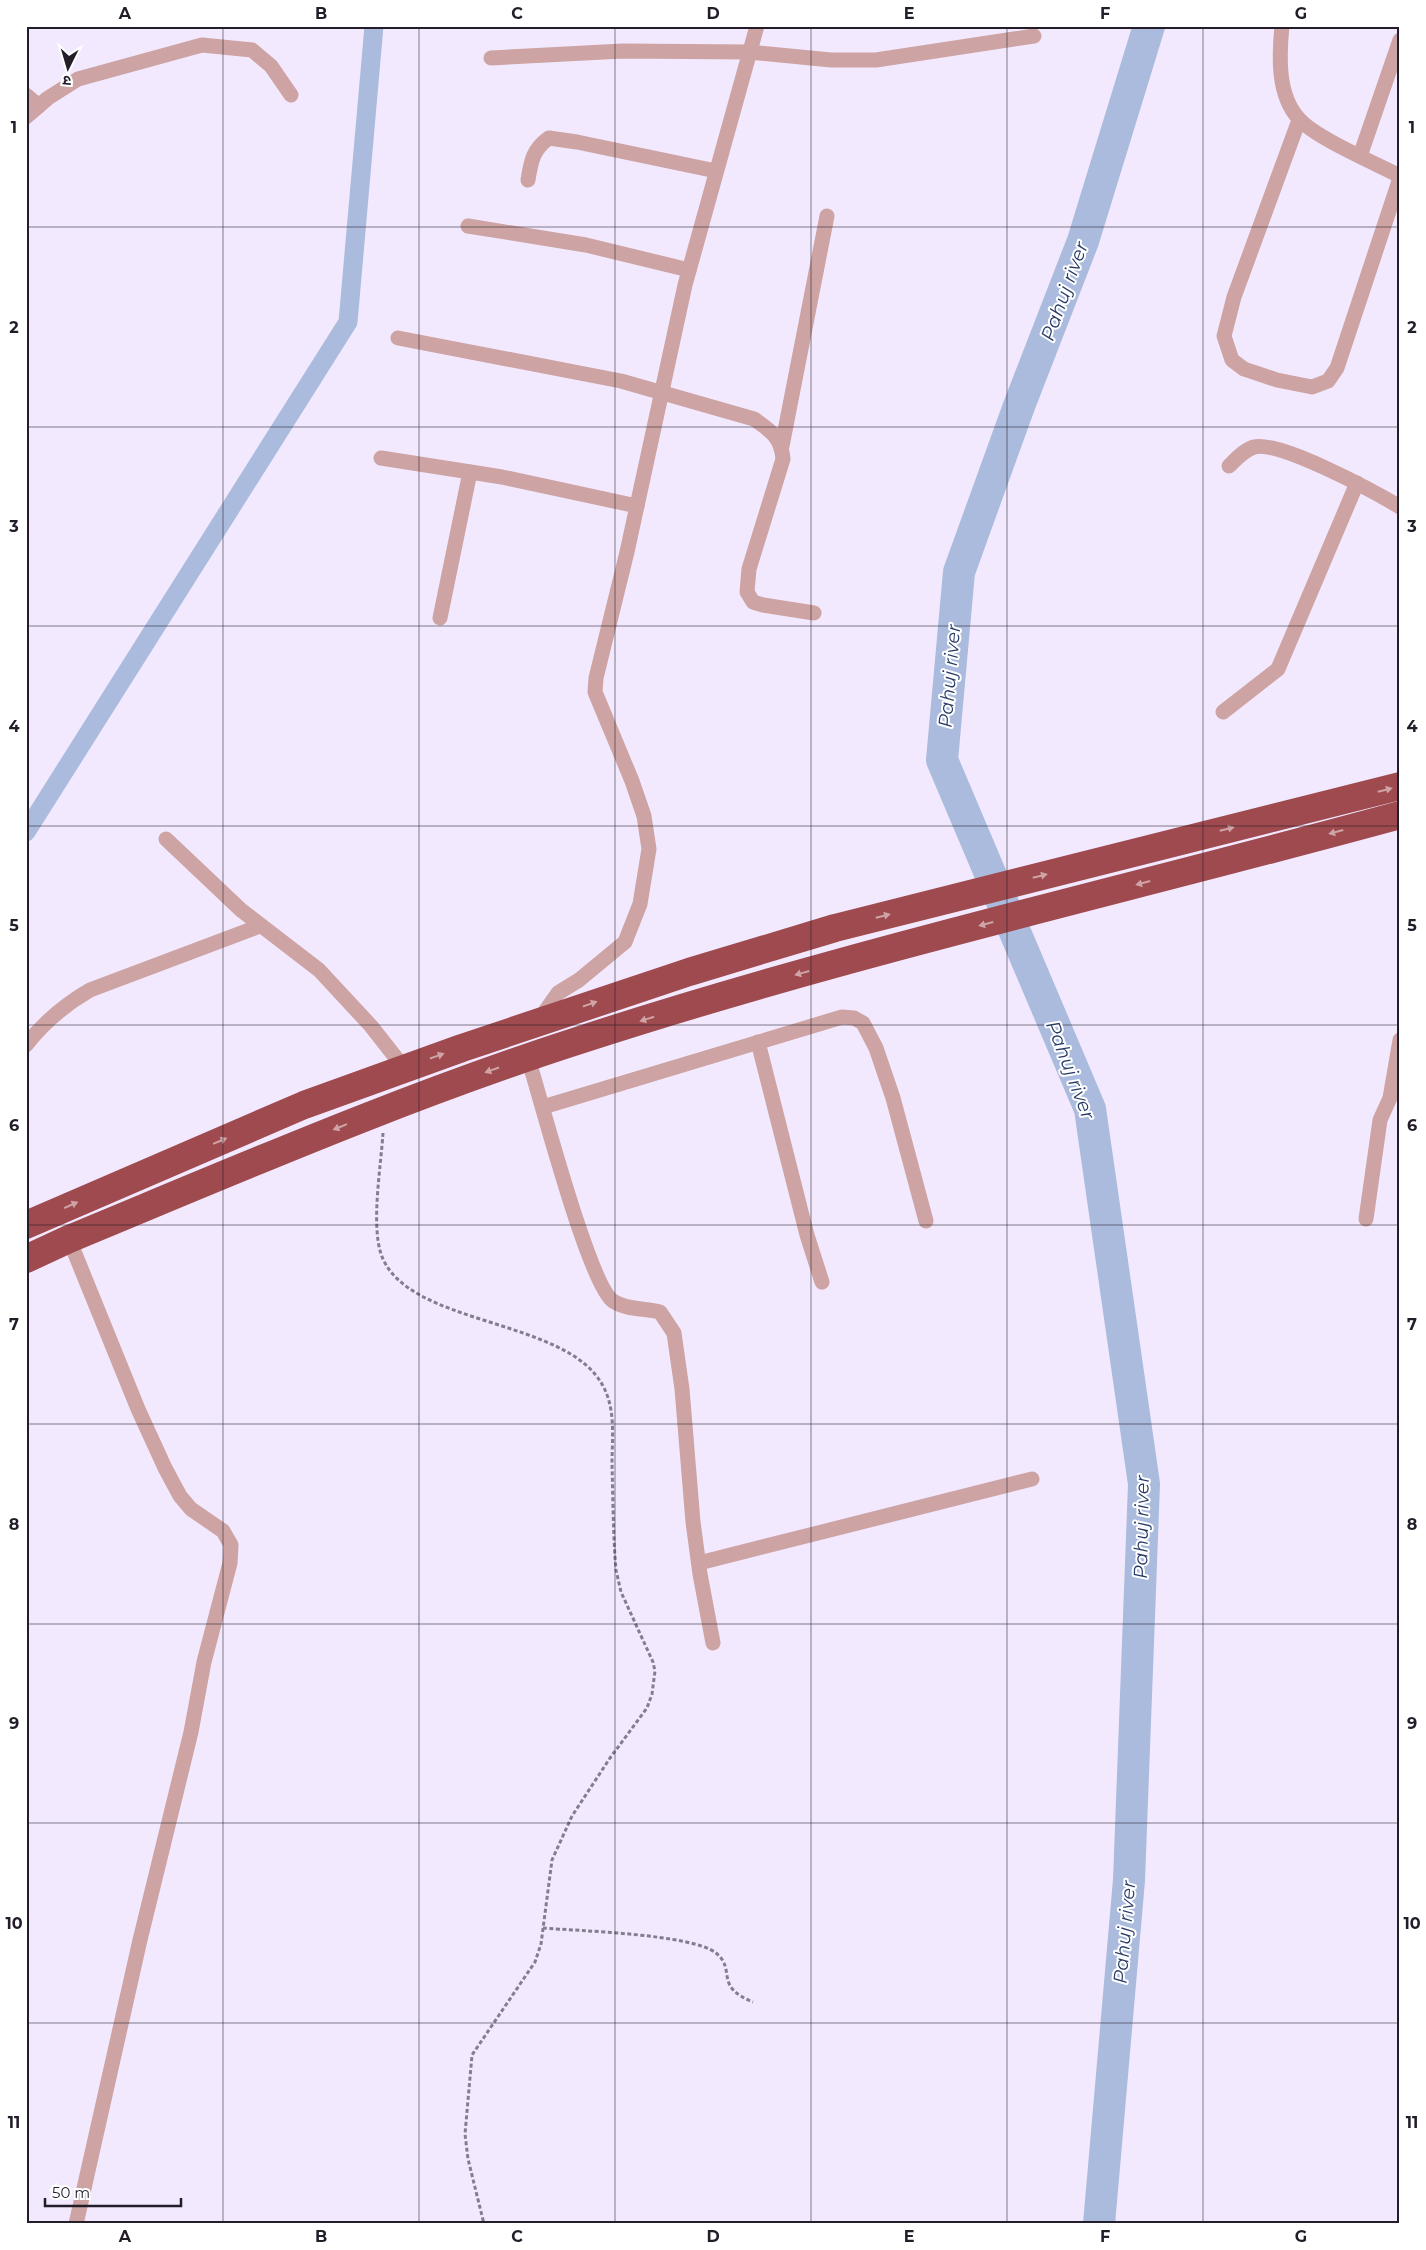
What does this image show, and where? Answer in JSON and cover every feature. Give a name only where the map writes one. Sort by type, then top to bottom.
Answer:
[{"type":"highway","points":[[26,1225],[295,1109],[404,1068],[538,1022],[835,928],[1400,786]]},
{"type":"highway","points":[[26,1259],[69,1239],[385,1109],[528,1058],[682,1008],[849,959],[1400,815]]},
{"type":"street","points":[[538,1022],[558,993],[625,942],[640,904],[649,849],[644,816],[596,692],[596,678],[637,506],[689,270],[757,26]]},
{"type":"street","points":[[1282,26],[1280,75],[1292,108],[1299,120],[1400,177],[1337,368],[1328,381],[1312,387],[1244,370],[1232,360],[1224,336],[1234,297],[1299,120]]},
{"type":"street","points":[[491,58],[623,51],[749,52],[831,60],[876,60],[1034,36]]},
{"type":"street","points":[[1360,156],[1400,40]]},
{"type":"street","points":[[26,118],[78,79],[202,45],[252,50],[271,66],[291,95]]},
{"type":"street","points":[[26,95],[40,106]]},
{"type":"street","points":[[528,180],[532,159],[538,146],[549,138],[577,142],[716,171]]},
{"type":"street","points":[[814,613],[763,606],[753,602],[747,592],[749,568],[783,459],[782,446],[827,216]]},
{"type":"street","points":[[468,226],[586,245],[689,270]]},
{"type":"street","points":[[398,338],[532,362],[621,381],[661,392],[754,419],[771,432],[782,446]]},
{"type":"street","points":[[1229,466],[1242,454],[1255,447],[1291,454],[1357,483],[1400,507]]},
{"type":"street","points":[[381,458],[470,472],[637,506]]},
{"type":"street","points":[[440,618],[470,472]]},
{"type":"street","points":[[1223,712],[1278,669],[1357,483]]},
{"type":"street","points":[[166,840],[260,926],[294,949],[343,993],[404,1068]]},
{"type":"street","points":[[26,1045],[41,1026],[64,1005],[90,990],[260,926]]},
{"type":"street","points":[[544,1107],[842,1017],[854,1018],[863,1023],[876,1048],[893,1098],[926,1221]]},
{"type":"street","points":[[1366,1219],[1380,1120],[1390,1098],[1400,1040]]},
{"type":"street","points":[[758,1042],[807,1235],[822,1282]]},
{"type":"street","points":[[528,1058],[544,1107],[572,1208],[599,1280],[611,1300],[625,1307],[660,1312],[674,1333],[682,1388],[699,1563],[713,1643]]},
{"type":"street","points":[[69,1239],[138,1409],[180,1496],[191,1509],[223,1531],[231,1545],[230,1563],[204,1662],[191,1732],[140,1940],[76,2224]]},
{"type":"street","points":[[699,1563],[1032,1479]]},
{"type":"path","points":[[385,1109],[378,1220],[381,1254],[393,1275],[400,1282],[442,1306],[558,1348],[589,1368],[603,1385],[609,1402],[613,1427],[616,1570],[621,1592],[652,1662],[654,1679],[647,1708],[610,1758],[572,1816],[552,1860],[541,1944],[530,1973],[472,2055],[465,2134],[468,2159],[484,2224]]},
{"type":"path","points":[[543,1928],[688,1942],[716,1954],[723,1961],[732,1990],[738,1996],[753,2002]]},
{"type":"waterway","points":[[26,832],[348,322],[374,26]]},
{"type":"waterway","name":"Pahuj river","points":[[1099,2224],[1129,1880],[1144,1484],[1090,1109],[942,760],[959,572],[1019,406],[1083,241],[1149,26]]}]
